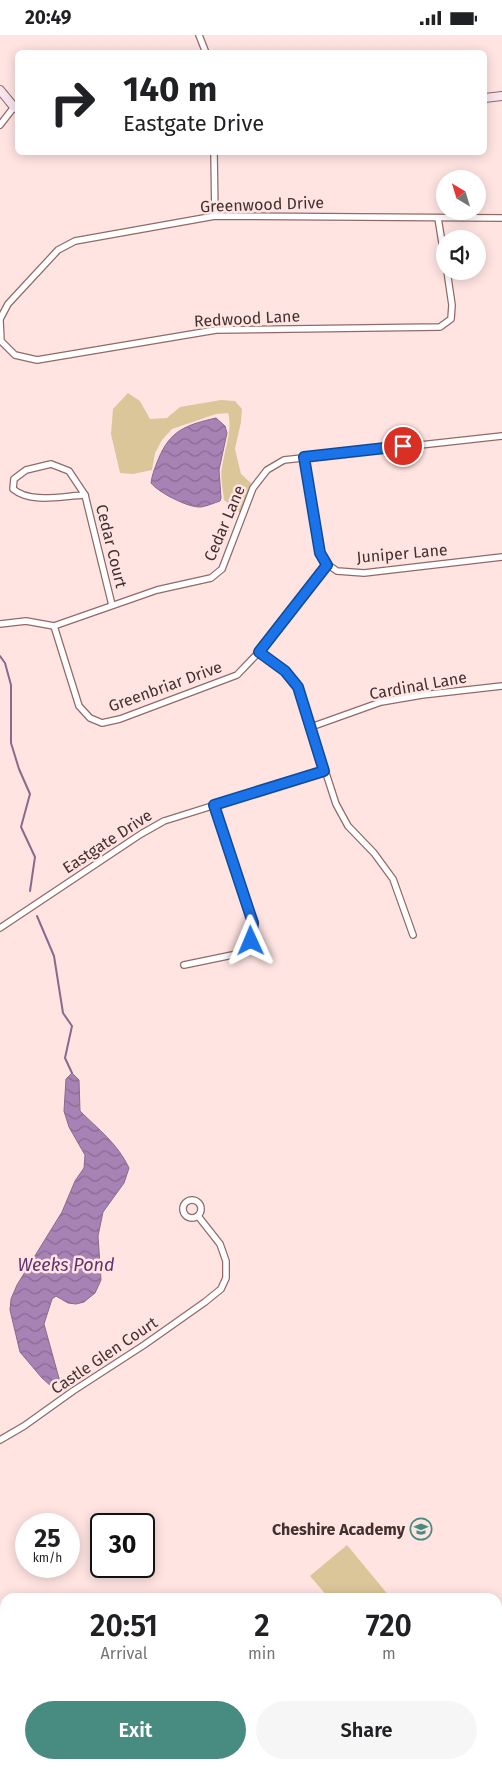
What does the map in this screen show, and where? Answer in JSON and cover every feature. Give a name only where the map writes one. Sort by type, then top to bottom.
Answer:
[{"type":"street","points":[[199,35],[205,50]]},
{"type":"street","points":[[0,90],[15,107]]},
{"type":"street","points":[[487,98],[502,96]]},
{"type":"street","points":[[0,125],[15,109]]},
{"type":"street","points":[[214,155],[215,216]]},
{"type":"street","name":"Greenwood Drive","points":[[1,341],[0,320],[8,304],[58,250],[75,241],[215,216],[436,218]]},
{"type":"street","name":"Greenwood Drive","points":[[486,218],[502,218]]},
{"type":"street","name":"Redwood Lane","points":[[1,341],[15,355],[37,360],[216,330],[440,327],[451,319],[452,305],[448,280]]},
{"type":"street","name":"Cedar Lane","points":[[54,626],[157,590],[211,578],[222,569],[253,488],[267,470],[284,460],[502,436]]},
{"type":"street","points":[[304,457],[320,553],[327,565]]},
{"type":"street","name":"Cedar Court","points":[[85,495],[36,498],[20,495],[13,489],[14,479],[26,470],[51,463],[69,471],[85,495],[112,605]]},
{"type":"street","name":"Juniper Lane","points":[[327,565],[337,571],[364,573],[502,557]]},
{"type":"street","name":"Greenbriar Drive","points":[[54,626],[79,706],[90,718],[102,723],[120,719],[237,675],[259,652],[327,565]]},
{"type":"street","points":[[0,624],[26,621],[54,626]]},
{"type":"street","points":[[259,652],[285,671],[298,687],[336,804],[348,826],[374,853],[393,879],[413,935]]},
{"type":"street","name":"Cardinal Lane","points":[[311,727],[381,702],[422,695],[502,686]]},
{"type":"street","name":"Eastgate Drive","points":[[0,928],[141,834],[164,821],[324,771]]},
{"type":"street","points":[[184,965],[242,953],[251,941],[253,923],[214,805]]},
{"type":"street","name":"Castle Glen Court","points":[[0,1441],[144,1345],[221,1289],[226,1278],[226,1261],[220,1244],[198,1216]]},
{"type":"shaded area","points":[[128,393],[140,401],[150,419],[167,418],[180,407],[221,400],[235,401],[242,409],[235,449],[241,474],[251,483],[240,513],[224,500],[222,488],[221,471],[228,440],[228,413],[216,414],[172,429],[162,440],[155,453],[152,470],[133,474],[120,473],[111,434],[113,409]]},
{"type":"shaded area","points":[[347,1545],[387,1593],[325,1593],[310,1576]]},
{"type":"water","points":[[216,418],[225,426],[227,433],[219,470],[220,501],[203,507],[195,507],[174,499],[155,487],[151,483],[157,463],[163,450],[174,435],[188,426]]},
{"type":"water","name":"Weeks Pond","points":[[72,1073],[79,1080],[80,1111],[113,1144],[129,1168],[124,1183],[103,1212],[98,1236],[101,1280],[95,1293],[84,1302],[76,1304],[68,1303],[56,1296],[52,1299],[44,1324],[60,1382],[52,1387],[20,1352],[10,1310],[11,1299],[17,1285],[62,1212],[75,1181],[84,1168],[85,1155],[69,1127],[64,1111],[66,1079]]},
{"type":"waterway","points":[[0,656],[5,663],[11,685],[11,743],[19,769],[30,794],[21,827],[35,857],[30,891]]},
{"type":"waterway","points":[[37,916],[54,956],[63,1013],[72,1026],[65,1058],[72,1073]]},
{"type":"place","name":"Cheshire Academy","points":[[421,1529]]},
{"type":"route","points":[[251,941],[253,923],[214,805],[324,771],[298,687],[285,671],[259,652],[327,565],[320,553],[304,457],[403,446]]}]
